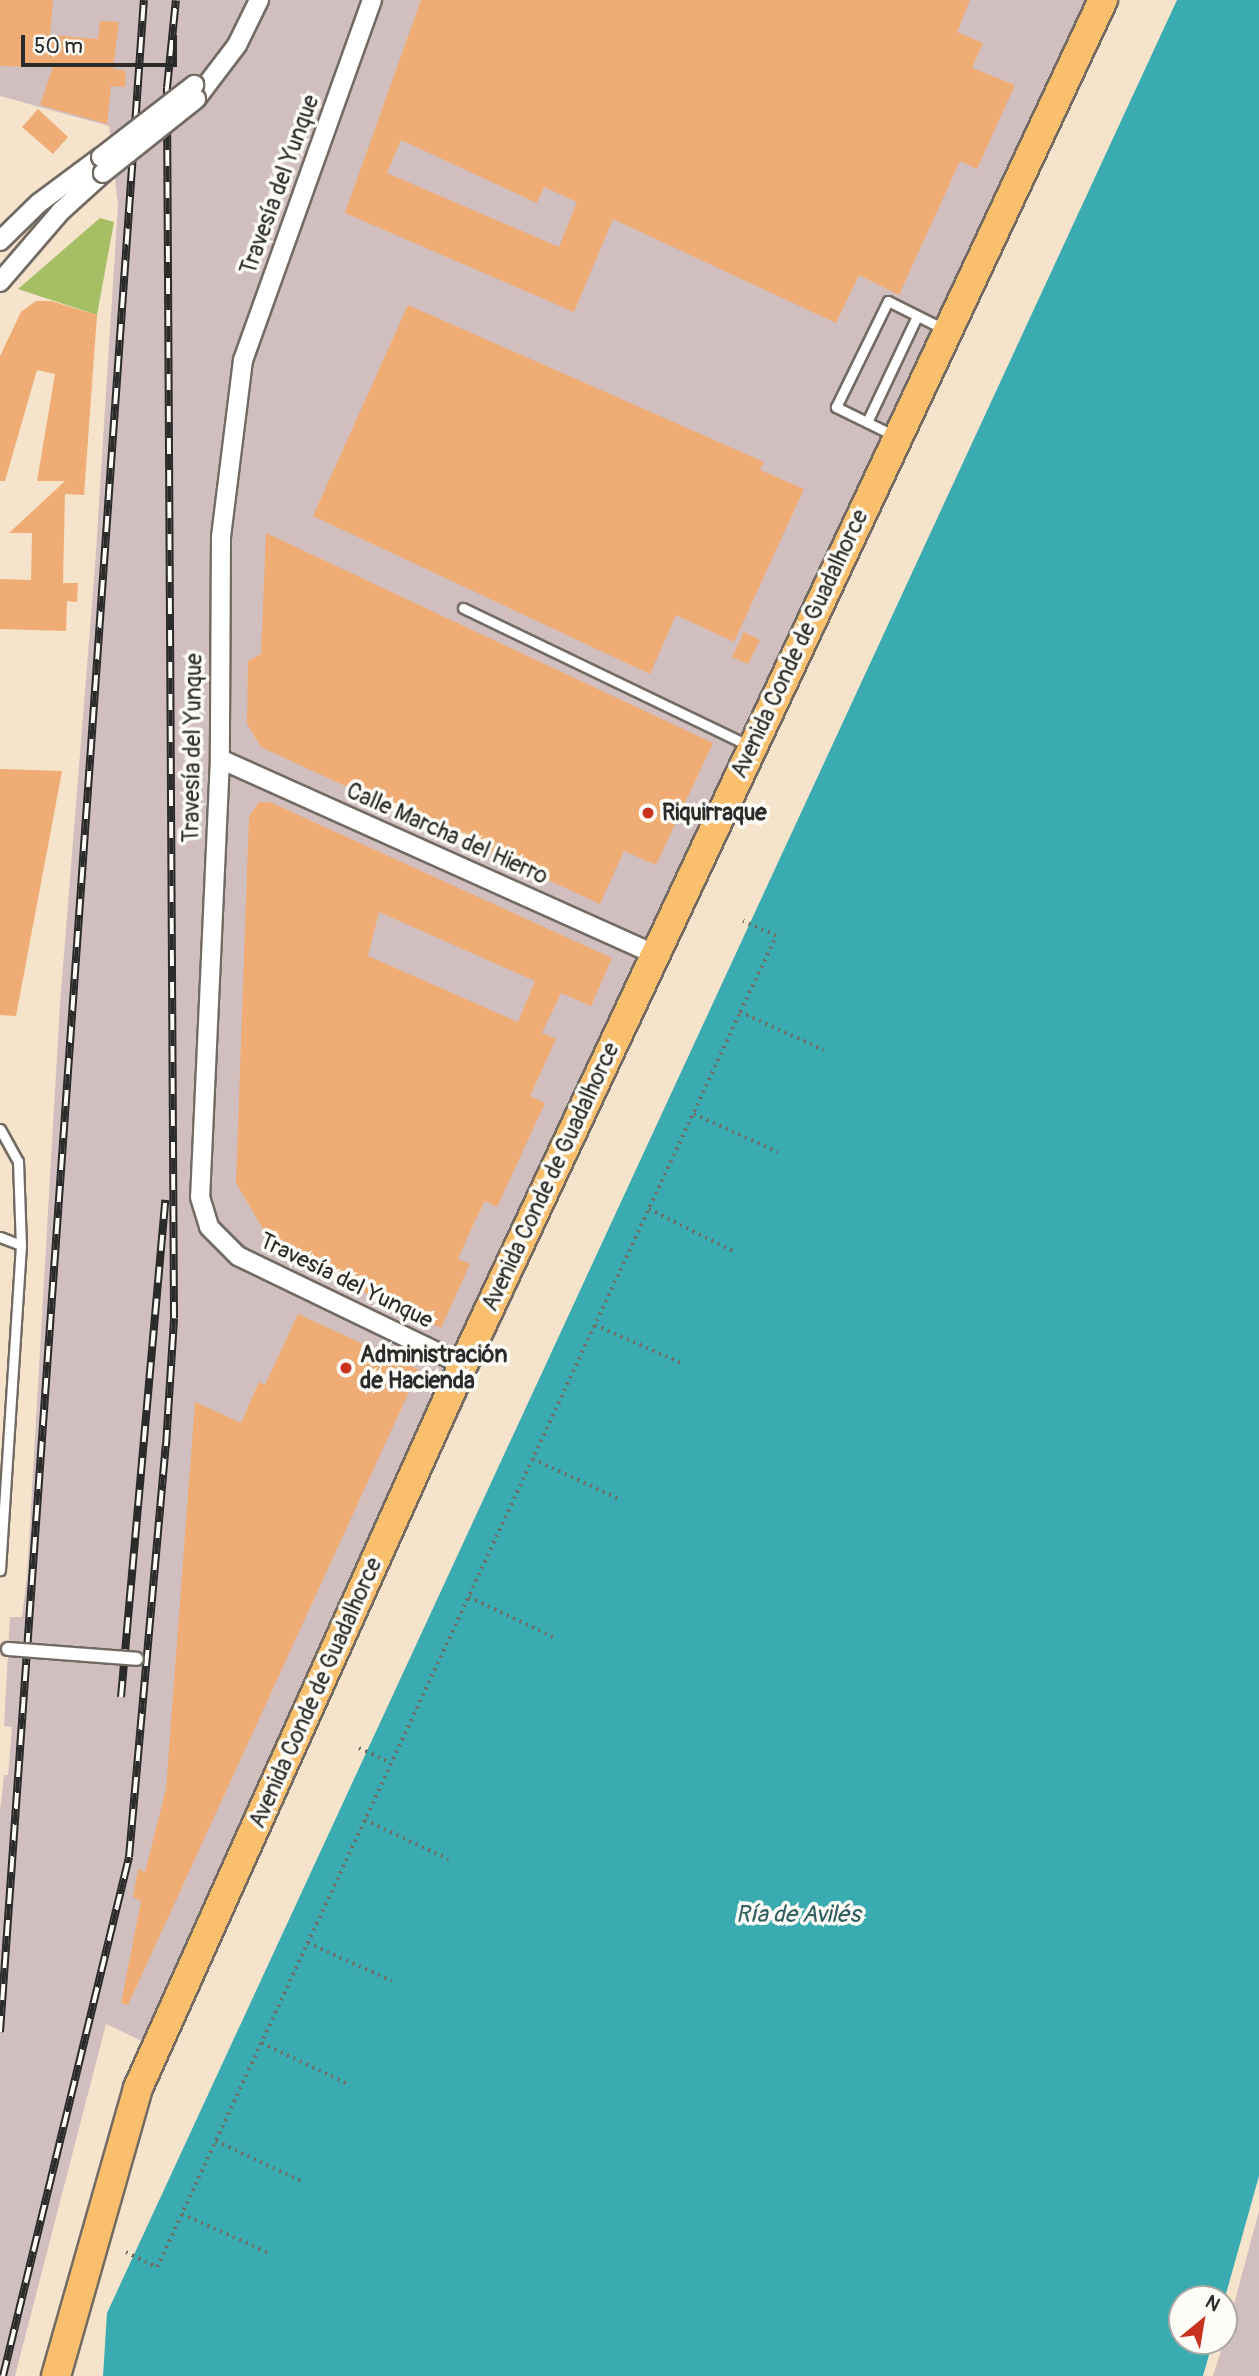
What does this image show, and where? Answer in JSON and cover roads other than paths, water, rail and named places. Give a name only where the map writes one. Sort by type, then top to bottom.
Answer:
[{"type":"highway","name":"Avenida Conde de Guadalhorce","points":[[56,2376],[138,2088],[463,1365],[1103,0]]},
{"type":"street","points":[[0,241],[39,203],[102,165],[195,92],[237,45],[259,0]]},
{"type":"street","name":"Travesía del Yunque","points":[[372,0],[243,360],[221,537],[219,759],[200,1197],[209,1227],[238,1256],[463,1365]]},
{"type":"street","points":[[0,282],[102,165]]},
{"type":"street","name":"Calle Marcha del Hierro","points":[[219,759],[654,954]]},
{"type":"street","points":[[8,1649],[137,1659]]},
{"type":"lane","points":[[897,437],[836,407],[888,301],[947,331]]},
{"type":"lane","points":[[867,422],[917,316]]},
{"type":"lane","points":[[463,608],[751,747]]},
{"type":"lane","points":[[0,1129],[18,1161],[21,1245],[0,1570]]},
{"type":"lane","points":[[0,1237],[21,1245]]},
{"type":"water","name":"Ría de Avilés","points":[[1177,0],[1259,0],[1259,2176],[1228,2285],[1168,2285],[1168,2355],[1209,2355],[1203,2376],[103,2376],[107,2313]]},
{"type":"railway","points":[[0,2032],[144,0]]},
{"type":"railway","points":[[3,2376],[129,1857],[166,1446],[174,1318],[167,88],[176,0]]},
{"type":"railway","points":[[121,1697],[165,1200]]},
{"type":"place","name":"Riquirraque","points":[[648,813]]},
{"type":"place","name":"Administración de Hacienda","points":[[346,1368]]}]
